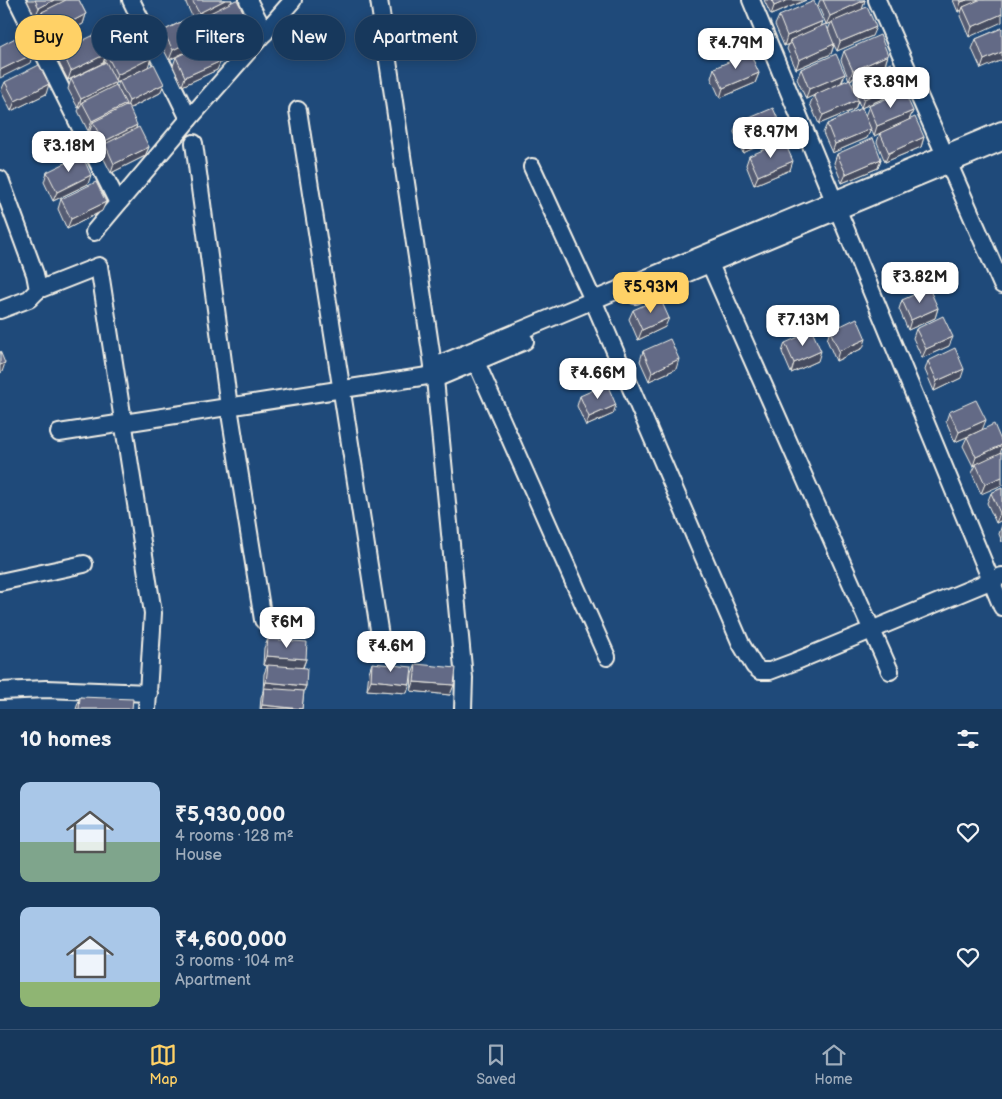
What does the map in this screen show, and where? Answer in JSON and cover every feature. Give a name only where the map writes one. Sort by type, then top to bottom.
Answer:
[{"type":"street","points":[[17,0],[118,203]]},
{"type":"street","points":[[131,0],[189,119]]},
{"type":"street","points":[[248,0],[264,33]]},
{"type":"street","points":[[94,232],[293,0]]},
{"type":"street","points":[[378,0],[434,374],[464,678],[463,709]]},
{"type":"street","points":[[751,0],[836,205],[996,578],[1002,607]]},
{"type":"street","points":[[877,0],[1002,285]]},
{"type":"street","points":[[298,110],[380,636]]},
{"type":"street","points":[[948,160],[1002,130]]},
{"type":"street","points":[[59,433],[434,374],[836,205],[948,160],[1002,142]]},
{"type":"street","points":[[194,143],[229,407],[263,620]]},
{"type":"street","points":[[532,167],[595,305],[741,644],[754,666],[760,671],[770,671],[996,578]]},
{"type":"street","points":[[0,179],[35,274],[38,290]]},
{"type":"street","points":[[708,260],[890,672]]},
{"type":"street","points":[[0,310],[28,299],[38,290],[99,266],[153,613],[147,709]]},
{"type":"street","points":[[473,357],[607,658]]},
{"type":"street","points":[[0,582],[84,564]]},
{"type":"street","points":[[0,691],[46,689],[149,692]]},
{"type":"building","points":[[35,0],[54,0],[39,8]]},
{"type":"building","points":[[66,0],[79,0],[86,14],[82,16],[44,15],[42,12]]},
{"type":"building","points":[[192,0],[225,0],[199,13]]},
{"type":"building","points":[[237,0],[245,15],[206,15]]},
{"type":"building","points":[[772,0],[788,0],[774,6]]},
{"type":"building","points":[[823,0],[865,0],[830,16]]},
{"type":"building","points":[[979,0],[1002,0],[1002,14],[972,27],[963,7]]},
{"type":"building","points":[[814,1],[823,21],[787,36],[779,16]]},
{"type":"building","points":[[867,7],[876,27],[840,42],[832,22]]},
{"type":"building","points":[[177,24],[177,48],[173,50],[167,39],[167,29]]},
{"type":"building","points":[[826,24],[834,44],[799,60],[790,40]]},
{"type":"building","points":[[1002,28],[1002,52],[984,60],[976,39]]},
{"type":"building","points":[[880,35],[888,55],[853,71],[844,51]]},
{"type":"building","points":[[92,36],[92,60],[94,60],[71,71],[66,60],[82,60],[82,41]]},
{"type":"building","points":[[15,38],[15,60],[21,60],[0,70],[0,46]]},
{"type":"building","points":[[750,53],[759,73],[723,88],[714,68]]},
{"type":"building","points":[[836,54],[845,74],[809,89],[801,69]]},
{"type":"building","points":[[110,60],[147,60],[117,75]]},
{"type":"building","points":[[177,60],[221,61],[185,77]]},
{"type":"building","points":[[106,62],[116,82],[81,99],[71,79]]},
{"type":"building","points":[[891,63],[900,83],[864,99],[855,78]]},
{"type":"building","points":[[154,64],[164,84],[129,101],[119,81]]},
{"type":"building","points":[[39,65],[49,84],[15,101],[5,82]]},
{"type":"building","points":[[850,79],[858,100],[823,115],[814,95]]},
{"type":"building","points":[[116,85],[126,104],[92,121],[82,102]]},
{"type":"building","points":[[904,91],[913,111],[877,126],[869,106]]},
{"type":"building","points":[[128,105],[137,125],[103,142],[93,122]]},
{"type":"building","points":[[773,108],[782,128],[746,143],[738,123]]},
{"type":"building","points":[[862,108],[871,129],[835,144],[827,124]]},
{"type":"building","points":[[915,117],[924,137],[889,153],[880,133]]},
{"type":"building","points":[[139,127],[149,147],[114,164],[105,144]]},
{"type":"building","points":[[873,138],[881,159],[846,174],[837,154]]},
{"type":"building","points":[[784,141],[793,161],[758,176],[749,156]]},
{"type":"building","points":[[82,155],[91,175],[57,192],[47,172]]},
{"type":"building","points":[[96,182],[106,202],[71,219],[61,199]]},
{"type":"building","points":[[929,288],[938,308],[911,320],[902,300]]},
{"type":"building","points":[[660,298],[669,318],[642,330],[633,310]]},
{"type":"building","points":[[943,316],[953,337],[926,349],[916,329]]},
{"type":"building","points":[[857,318],[866,339],[839,351],[830,331]]},
{"type":"building","points":[[812,331],[821,351],[794,363],[785,343]]},
{"type":"building","points":[[670,339],[679,359],[652,372],[643,351]]},
{"type":"building","points":[[955,348],[964,369],[937,381],[928,361]]},
{"type":"building","points":[[0,351],[5,363],[0,365]]},
{"type":"building","points":[[607,384],[616,405],[589,417],[580,396]]},
{"type":"building","points":[[976,400],[986,420],[959,432],[949,412]]},
{"type":"building","points":[[994,424],[1002,445],[976,457],[967,437]]},
{"type":"building","points":[[1002,452],[1002,477],[985,484],[976,464]]},
{"type":"building","points":[[1002,488],[1002,512],[1000,513],[991,493]]},
{"type":"building","points":[[268,639],[307,642],[306,659],[266,656]]},
{"type":"building","points":[[372,663],[412,667],[410,684],[371,680]]},
{"type":"building","points":[[416,664],[456,668],[454,685],[414,682]]},
{"type":"building","points":[[268,665],[307,668],[306,686],[266,682]]},
{"type":"building","points":[[264,688],[304,691],[302,709],[262,705]]},
{"type":"building","points":[[80,697],[133,699],[132,709],[79,709]]}]
